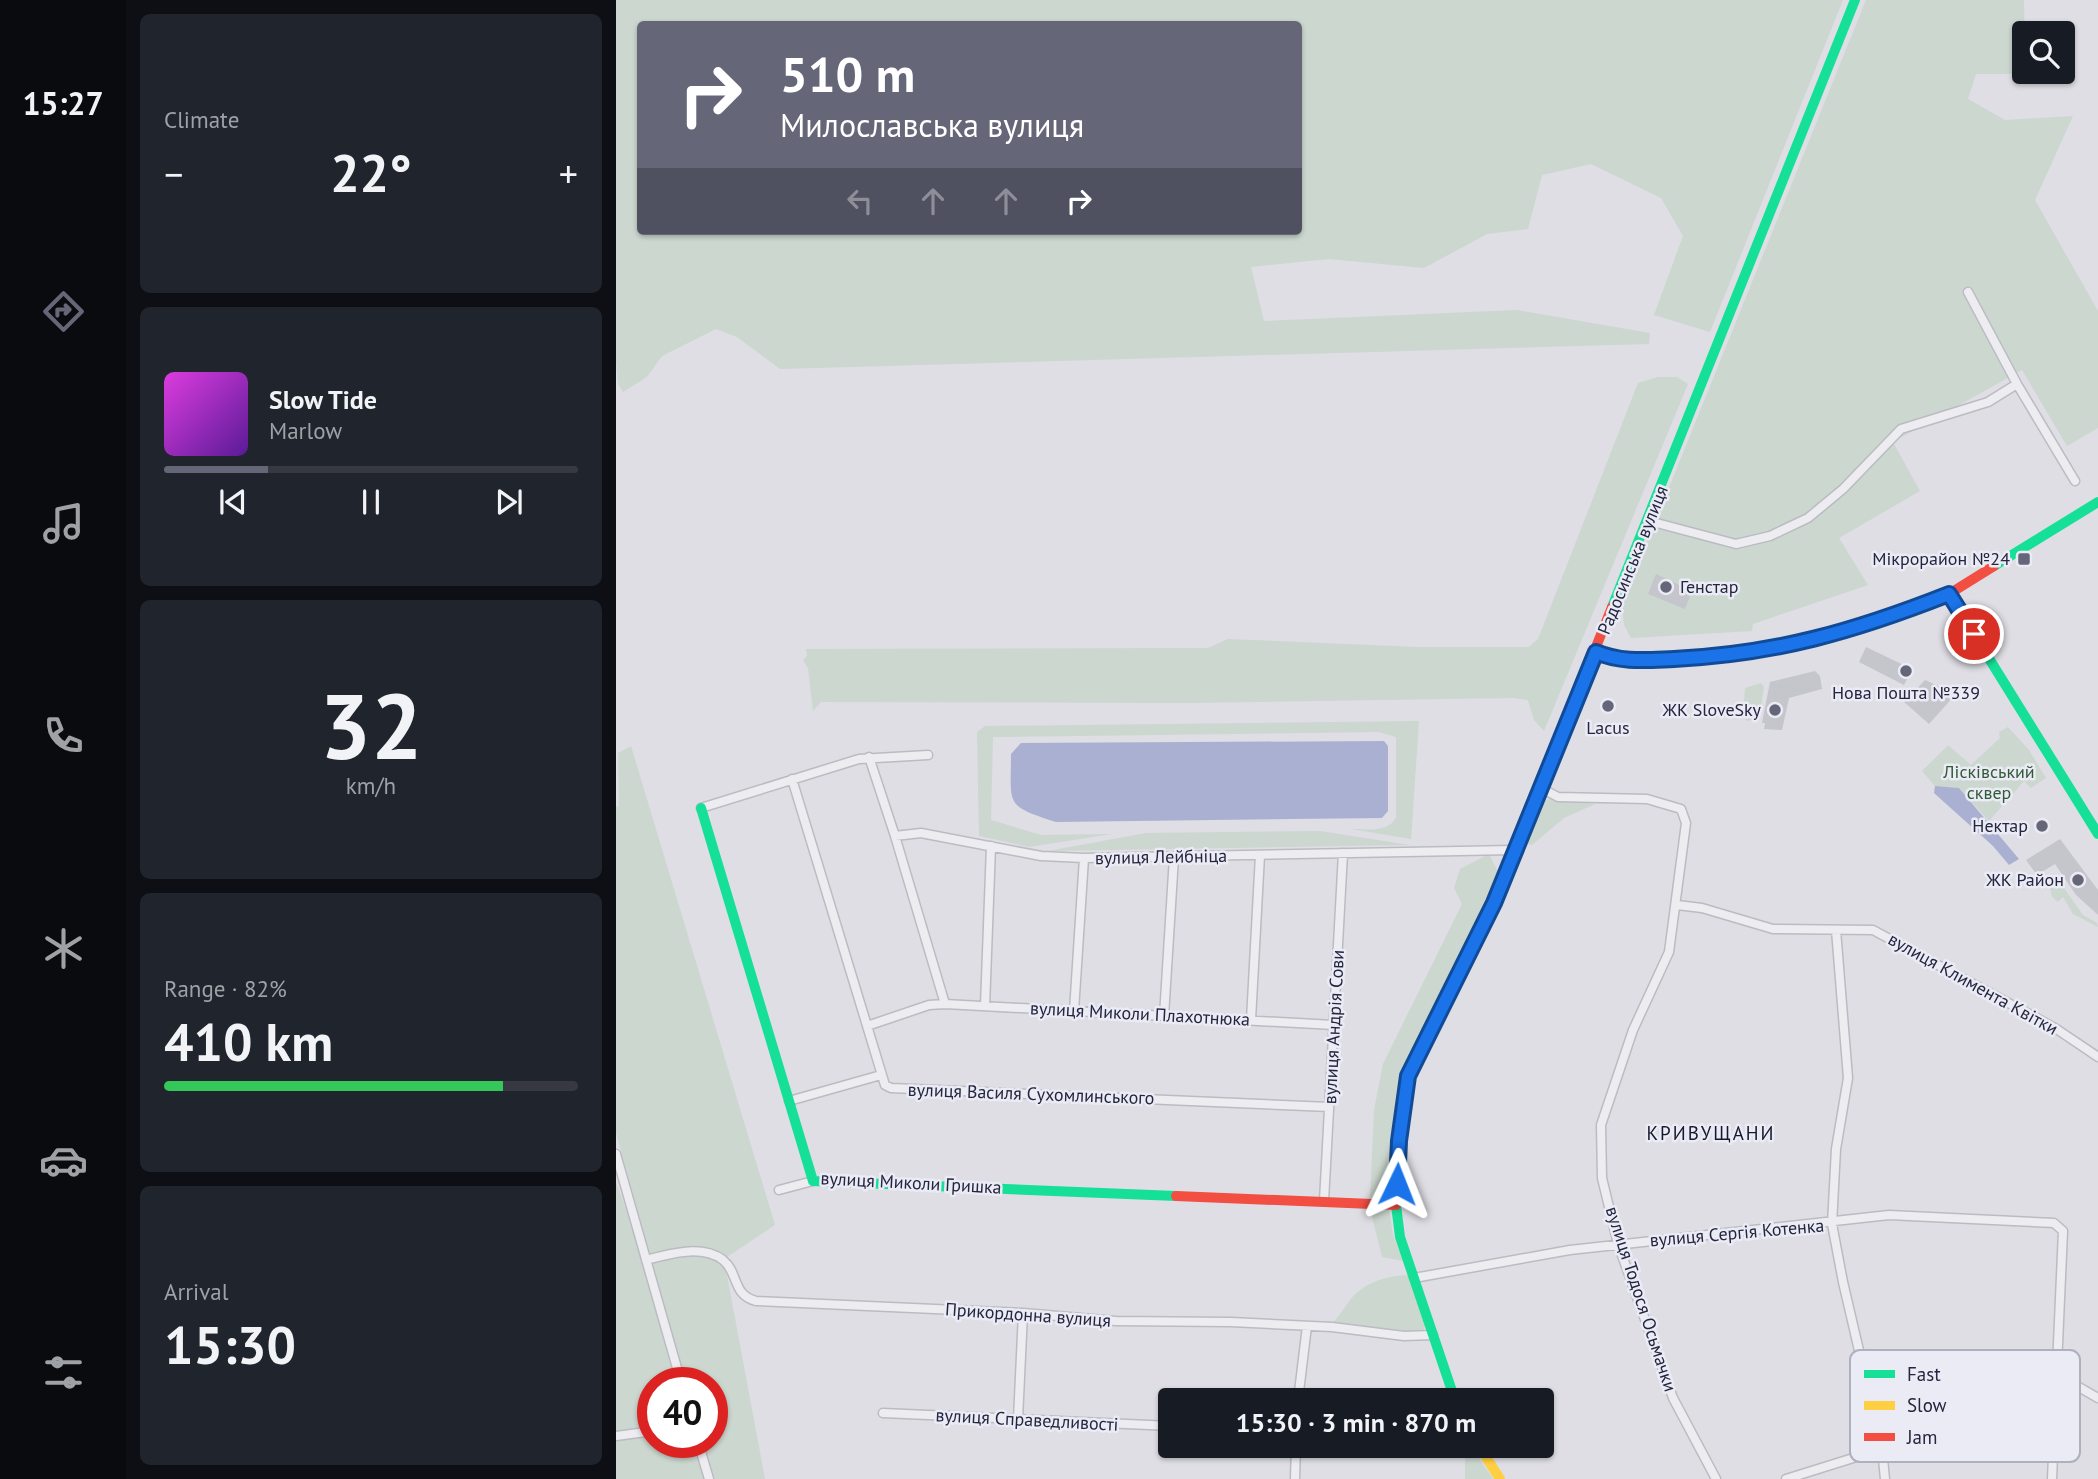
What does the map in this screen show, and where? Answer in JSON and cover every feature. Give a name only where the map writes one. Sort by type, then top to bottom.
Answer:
[{"type":"street","name":"Радосинська вулиця","points":[[1451,1388],[1401,1237],[1396,1206],[1399,1141],[1408,1076],[1494,903],[1513,850],[1649,521],[1855,0]]},
{"type":"street","points":[[1968,292],[2017,384],[2075,481]]},
{"type":"street","points":[[1649,521],[1736,544],[1770,536],[1808,518],[1843,489],[1901,429],[1988,402],[2017,384]]},
{"type":"street","points":[[1596,652],[1612,659],[1634,661],[1731,656],[1767,651],[1853,628],[1949,594],[2098,502]]},
{"type":"street","points":[[1949,594],[2098,834]]},
{"type":"street","points":[[701,809],[869,757],[928,755]]},
{"type":"street","points":[[869,757],[945,1004]]},
{"type":"street","points":[[789,1101],[881,1076],[792,779]]},
{"type":"street","name":"вулиця Тодося Осьмачки","points":[[1539,787],[1558,797],[1647,799],[1681,808],[1686,823],[1669,952],[1633,1030],[1601,1125],[1602,1178],[1618,1244],[1673,1398],[1716,1479]]},
{"type":"street","name":"вулиця Миколи Гришка","points":[[701,809],[813,1181],[1396,1206]]},
{"type":"street","name":"вулиця Лейбніца","points":[[895,836],[921,832],[1041,856],[1084,858],[1513,850]]},
{"type":"street","points":[[985,1006],[991,846]]},
{"type":"street","name":"вулиця Андрія Сови","points":[[1324,1202],[1343,853]]},
{"type":"street","points":[[1251,1020],[1260,855]]},
{"type":"street","points":[[1164,1016],[1174,857]]},
{"type":"street","points":[[1074,1011],[1084,858]]},
{"type":"street","name":"вулиця Климента Квітки","points":[[1677,905],[1702,908],[1773,929],[1859,928],[1879,933],[2055,1028],[2098,1057]]},
{"type":"street","points":[[1836,930],[1848,1078],[1836,1149],[1832,1224],[1859,1350]]},
{"type":"street","name":"вулиця Миколи Плахотнюка","points":[[867,1026],[929,1006],[945,1004],[1334,1025]]},
{"type":"street","name":"вулиця Василя Сухомлинського","points":[[881,1076],[885,1085],[891,1088],[1329,1107]]},
{"type":"street","points":[[616,1154],[677,1367]]},
{"type":"street","points":[[779,1190],[813,1181]]},
{"type":"street","name":"вулиця Сергія Котенка","points":[[1415,1278],[1533,1255],[1618,1244],[1832,1224],[1889,1215],[1937,1215],[2060,1225],[2063,1231],[2059,1350]]},
{"type":"street","name":"Прикордонна вулиця","points":[[646,1260],[670,1254],[710,1254],[723,1260],[742,1294],[757,1301],[1023,1313],[1116,1321],[1307,1326],[1382,1335],[1433,1335]]},
{"type":"street","points":[[1018,1419],[1023,1313]]},
{"type":"street","points":[[1299,1388],[1307,1326]]},
{"type":"street","points":[[2080,1388],[2098,1398]]},
{"type":"street","name":"вулиця Справедливості","points":[[883,1413],[1158,1425]]},
{"type":"street","points":[[616,1436],[637,1433]]},
{"type":"street","points":[[703,1458],[709,1479]]},
{"type":"street","points":[[1295,1479],[1296,1458]]},
{"type":"street","points":[[1487,1458],[1500,1479]]},
{"type":"street","points":[[1786,1479],[1850,1459]]},
{"type":"green space","points":[[616,0],[1843,0],[1710,332],[1654,315],[1683,236],[1661,198],[1591,164],[1542,175],[1528,229],[1487,234],[1424,268],[1329,259],[1251,267],[1264,321],[1517,310],[1650,333],[1649,344],[780,369],[737,337],[716,329],[662,356],[647,377],[623,392],[618,384]]},
{"type":"green space","points":[[1866,0],[2024,0],[2024,21],[2012,21],[2012,74],[1976,74],[1968,99],[2005,120],[2073,116],[2035,200],[2098,311],[2098,428],[2067,446],[2022,370],[1893,442],[1920,491],[1839,538],[1868,585],[1753,624],[1752,631],[1631,638],[1624,625],[1622,604]]},
{"type":"green space","points":[[1658,377],[1677,377],[1688,384],[1544,731],[1534,720],[1528,700],[1513,698],[1191,703],[821,702],[813,711],[808,668],[803,660],[807,656],[806,649],[1208,648],[1228,639],[1418,647],[1529,647],[1538,639],[1638,383]]},
{"type":"green space","points":[[1761,683],[1764,687],[1759,718],[1747,721],[1743,717],[1745,688]]},
{"type":"green space","points":[[1419,721],[1411,839],[1351,829],[1382,828],[1396,818],[1396,737],[1379,732],[993,737],[991,820],[1041,835],[1112,834],[1029,847],[979,836],[977,732],[985,726]]},
{"type":"green space","name":"Лісківський сквер","points":[[2008,727],[2029,750],[2046,778],[2031,788],[2024,781],[1989,821],[1959,788],[1935,786],[1922,771],[1948,745],[1971,765],[2000,738],[1999,732]]},
{"type":"green space","points":[[631,746],[775,1225],[724,1259],[765,1479],[713,1479],[707,1458],[728,1458],[728,1367],[682,1367],[616,1133],[618,753]]},
{"type":"green space","points":[[1549,799],[1595,804],[1564,818],[1532,845],[1525,843],[1523,838],[1537,805]]},
{"type":"green space","points":[[1320,831],[1410,845],[1048,851],[1146,833]]},
{"type":"green space","points":[[1490,856],[1499,874],[1405,1067],[1393,1128],[1389,1201],[1370,1199],[1374,1110],[1383,1064],[1462,904],[1454,888],[1460,869]]},
{"type":"green space","points":[[2059,881],[2083,915],[2097,923],[2098,927],[2073,914],[2063,897],[2058,902],[2052,897],[2050,888]]},
{"type":"green space","points":[[616,1182],[633,1229],[671,1367],[637,1367],[637,1431],[616,1433]]},
{"type":"green space","points":[[1370,1208],[1389,1208],[1393,1235],[1403,1261],[1382,1257]]},
{"type":"green space","points":[[1408,1275],[1425,1326],[1422,1333],[1330,1325],[1360,1290],[1383,1279]]},
{"type":"green space","points":[[637,1435],[637,1458],[699,1458],[706,1479],[616,1479],[616,1438]]},
{"type":"green space","points":[[1465,1458],[1479,1458],[1493,1479],[1465,1479]]},
{"type":"water","points":[[1384,741],[1388,746],[1388,811],[1382,818],[1056,822],[1019,807],[1012,794],[1011,754],[1021,743]]},
{"type":"water","points":[[1935,786],[1959,788],[2019,859],[2009,865],[1993,846],[1934,793]]},
{"type":"building","name":"Генстар","points":[[1656,574],[1692,591],[1685,609],[1648,594]]},
{"type":"building","points":[[1866,647],[1912,669],[1904,685],[1859,662]]},
{"type":"building","name":"ЖК SloveSky","points":[[1815,671],[1820,676],[1822,689],[1789,698],[1782,730],[1764,729],[1765,723],[1762,723],[1770,682]]},
{"type":"building","points":[[1925,680],[1956,694],[1929,724],[1904,702]]},
{"type":"building","name":"ЖК Район","points":[[2060,839],[2098,890],[2098,915],[2076,895],[2055,864],[2037,875],[2026,860]]},
{"type":"traffic: fast","points":[[1612,607],[1855,0]]},
{"type":"traffic: fast","points":[[1994,566],[2098,502]]},
{"type":"traffic: fast","points":[[1949,594],[2098,834]]},
{"type":"traffic: fast","points":[[701,808],[813,1181],[1176,1196]]},
{"type":"traffic: fast","points":[[1451,1388],[1400,1237],[1396,1205],[1399,1141],[1408,1076],[1505,874]]},
{"type":"traffic: slow","points":[[1596,652],[1616,658],[1670,661],[1758,651],[1805,641]]},
{"type":"traffic: slow","points":[[1487,1458],[1500,1479]]},
{"type":"traffic: jam","points":[[1805,641],[1853,628],[1949,594],[1994,566]]},
{"type":"traffic: jam","points":[[1505,874],[1612,607]]},
{"type":"traffic: jam","points":[[1176,1196],[1396,1205]]},
{"type":"place","name":"Мікрорайон №24","points":[[2024,559]]},
{"type":"place","name":"Генстар","points":[[1666,587]]},
{"type":"place","name":"Нова Пошта №339","points":[[1906,671]]},
{"type":"place","name":"Lacus","points":[[1608,706]]},
{"type":"place","name":"ЖК SloveSky","points":[[1775,710]]},
{"type":"place","name":"Нектар","points":[[2042,826]]},
{"type":"place","name":"ЖК Район","points":[[2078,880]]},
{"type":"district","name":"КРИВУЩАНИ","points":[[1711,1133]]},
{"type":"route","points":[[1397,1184],[1399,1141],[1408,1076],[1494,903],[1513,850],[1596,652],[1612,659],[1634,661],[1731,656],[1767,651],[1853,628],[1949,594],[1974,634]]}]
